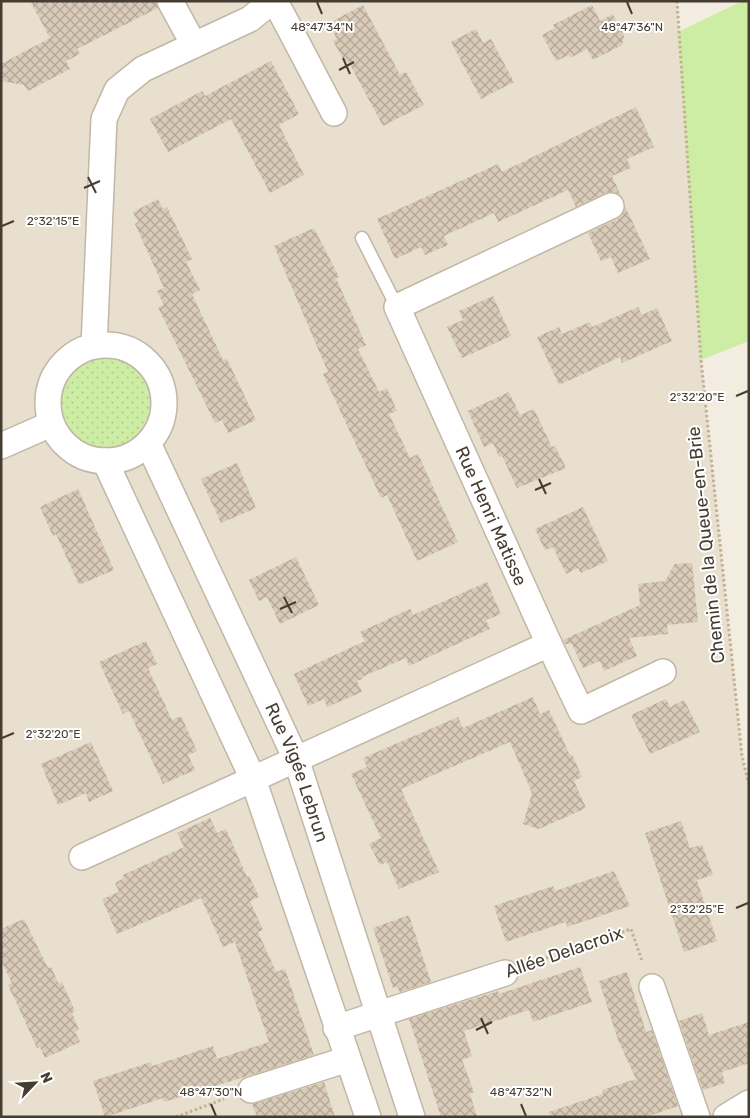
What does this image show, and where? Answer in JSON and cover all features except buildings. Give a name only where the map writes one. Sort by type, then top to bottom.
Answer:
[{"type":"street","points":[[170,1],[194,45]]},
{"type":"street","points":[[94,346],[104,120],[118,90],[143,69],[250,19],[274,1],[334,113]]},
{"type":"street","points":[[397,307],[611,206]]},
{"type":"street","name":"Rue Henri Matisse","points":[[397,307],[581,711],[663,672]]},
{"type":"street","points":[[94,346],[118,346],[136,353],[147,362],[159,378],[164,398],[162,417],[148,443],[127,457],[105,461],[83,457],[66,446],[51,424],[48,414],[48,394],[55,374],[75,353],[94,346]]},
{"type":"street","points":[[1,446],[51,424]]},
{"type":"street","name":"Rue Vigée Lebrun","points":[[148,443],[296,759],[412,1117]]},
{"type":"street","points":[[105,461],[253,780],[336,1028],[368,1117]]},
{"type":"street","points":[[82,857],[549,644]]},
{"type":"street","name":"Allée Delacroix","points":[[336,1028],[505,972]]},
{"type":"street","points":[[652,987],[697,1117]]},
{"type":"street","points":[[251,1090],[348,1059]]},
{"type":"street","points":[[726,1117],[749,1103]]},
{"type":"lane","points":[[362,238],[397,307]]},
{"type":"path","name":"Chemin de la Queue-en-Brie","points":[[677,1],[701,360],[742,756],[749,785]]},
{"type":"path","name":"Allée Delacroix","points":[[505,972],[631,929],[652,987]]},
{"type":"path","points":[[176,1117],[251,1090]]},
{"type":"shaded area","points":[[1,1],[677,1],[701,360],[742,756],[749,785],[749,1117],[1,1117]]},
{"type":"green space","points":[[742,1],[749,1],[749,341],[701,360],[678,32]]},
{"type":"green space","points":[[103,355],[121,359],[136,369],[146,384],[150,402],[146,420],[136,435],[121,445],[103,449],[85,445],[70,435],[60,420],[56,402],[60,384],[70,369],[85,359]]}]
